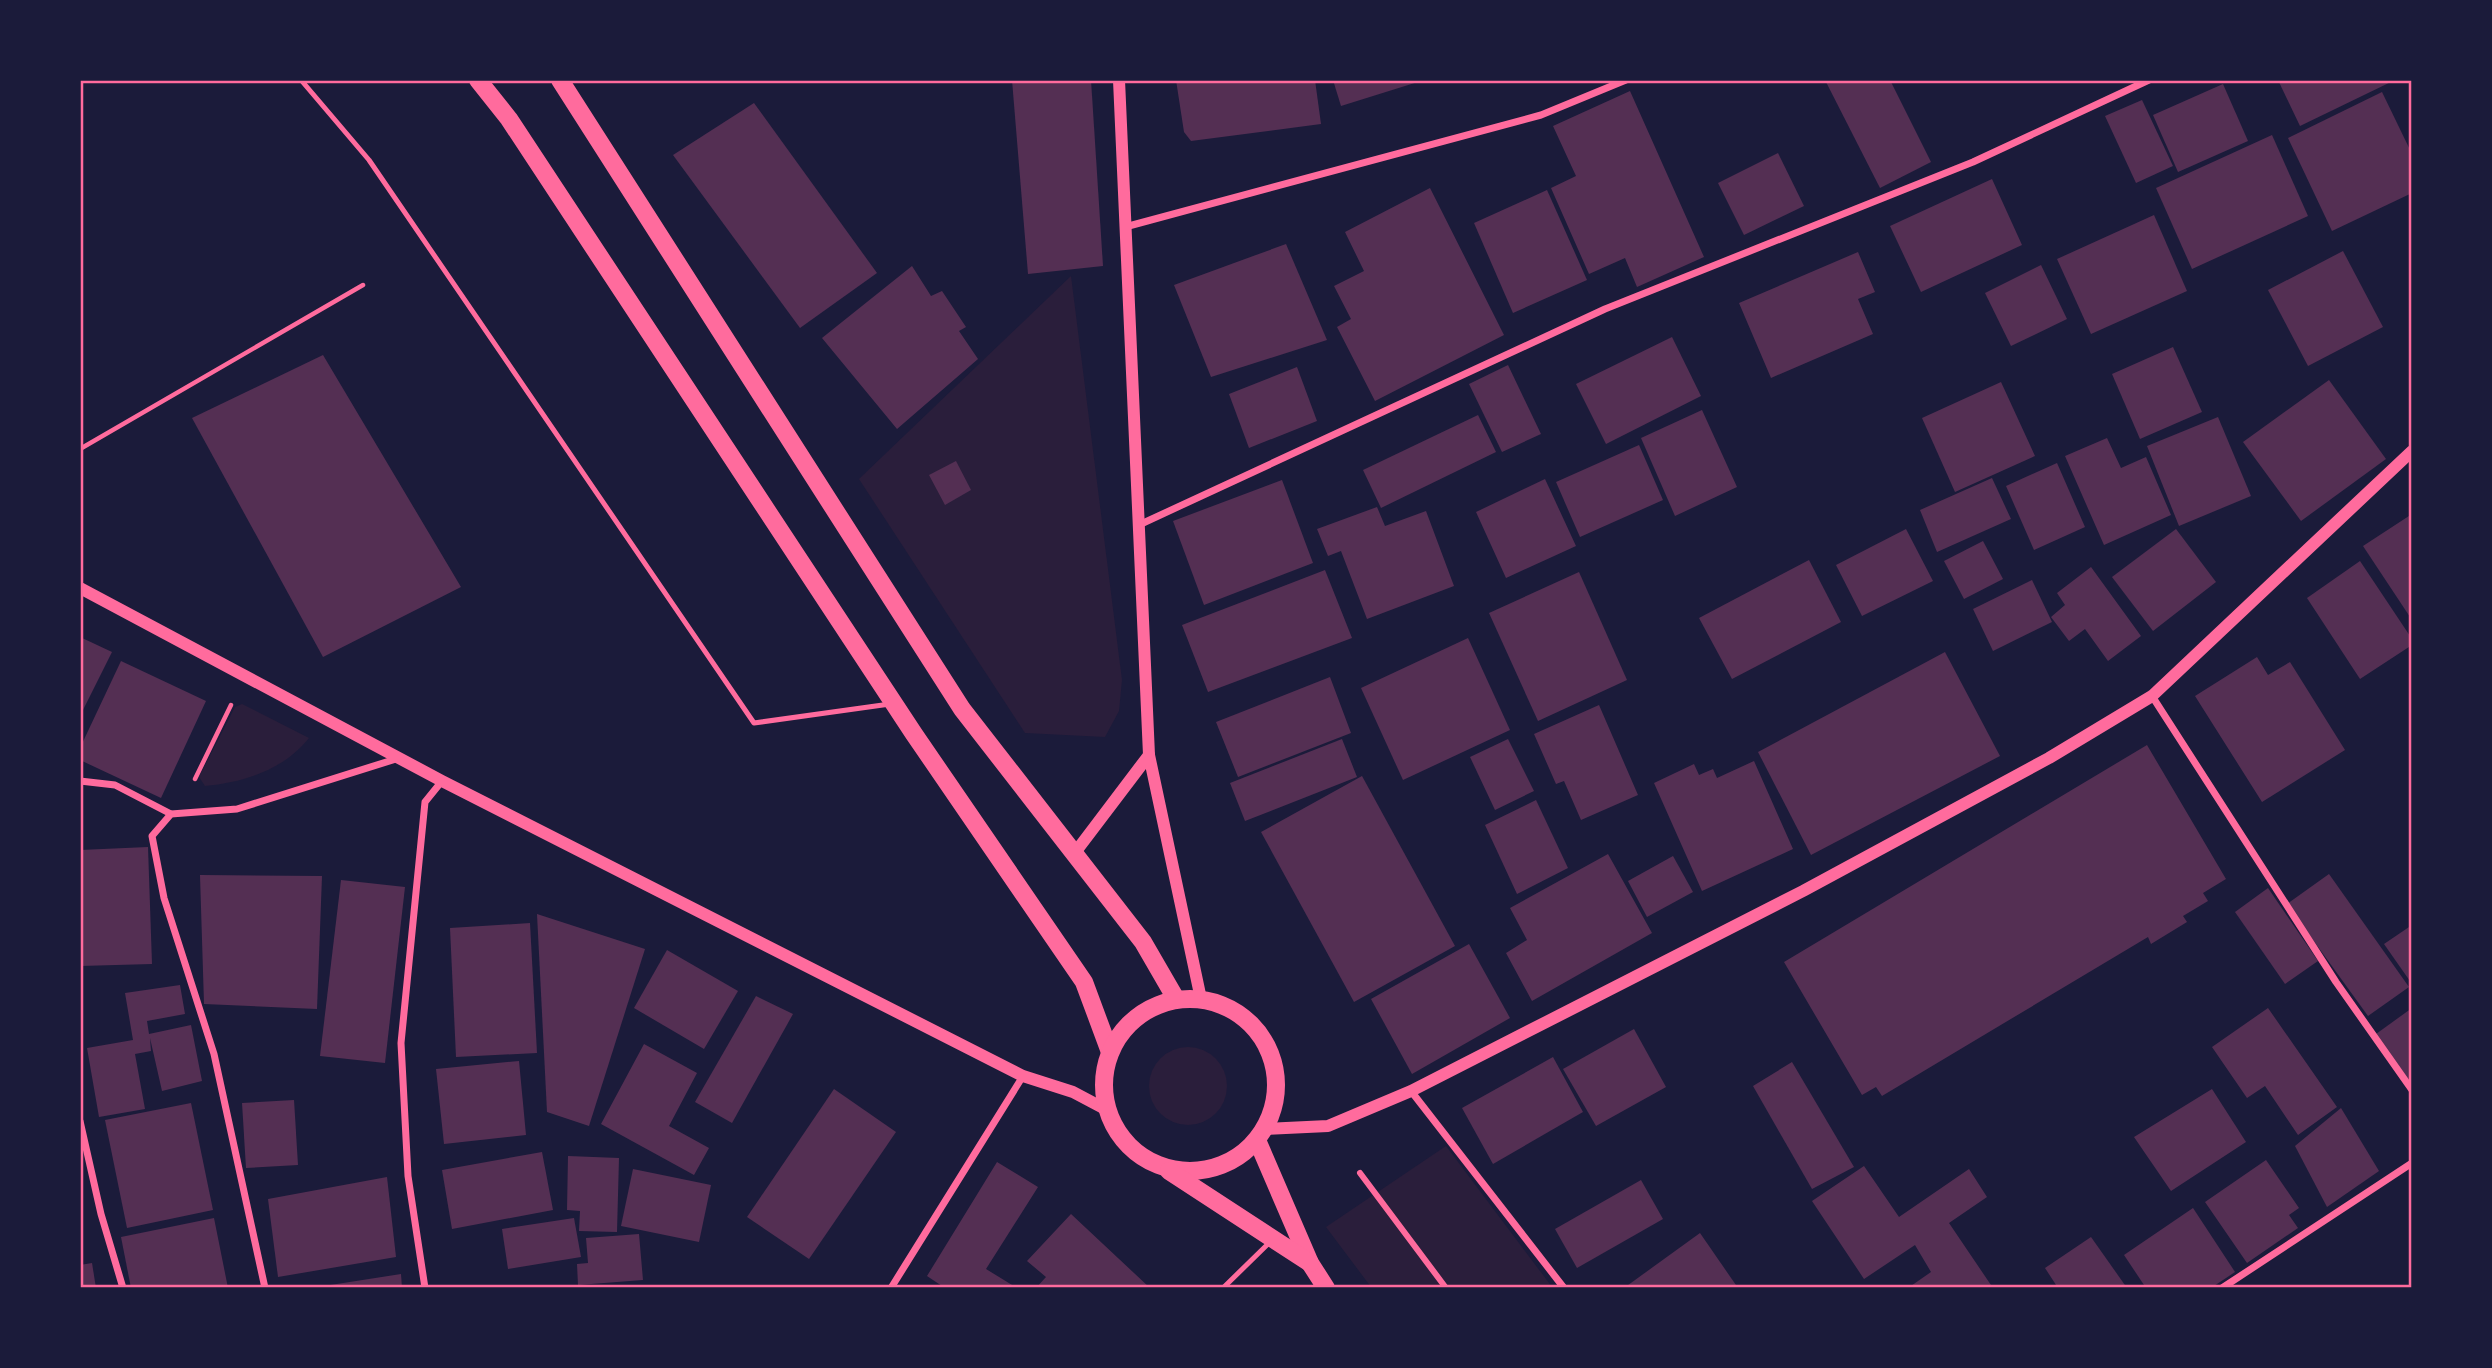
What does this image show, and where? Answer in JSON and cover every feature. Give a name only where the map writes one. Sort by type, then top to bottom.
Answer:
[{"type":"main road","points":[[478,80],[509,119],[895,703],[1084,982],[1110,1052]]},
{"type":"main road","points":[[560,80],[962,709],[1143,942],[1176,999]]},
{"type":"main road","points":[[1161,1166],[1196,1171],[1229,1161],[1262,1135],[1274,1103],[1276,1074],[1267,1047],[1251,1024],[1236,1013],[1201,999],[1176,999],[1159,1004],[1130,1023],[1110,1052],[1105,1071],[1107,1110],[1115,1128],[1143,1157],[1275,1237],[1310,1263]]},
{"type":"main road","points":[[1262,1135],[1310,1263],[1326,1287]]},
{"type":"street","points":[[1119,80],[1141,524],[1149,755],[1201,999]]},
{"type":"street","points":[[1125,227],[1541,115],[1626,80]]},
{"type":"street","points":[[1141,524],[1605,309],[1973,162],[2149,80]]},
{"type":"street","points":[[1262,1135],[1328,1126],[1411,1091],[1803,891],[2049,758],[2152,696],[2412,451]]},
{"type":"street","points":[[80,588],[442,780],[1023,1076],[1073,1092],[1107,1110]]},
{"type":"street","points":[[2152,696],[2336,982],[2412,1090]]},
{"type":"street","points":[[1074,854],[1149,755]]},
{"type":"street","points":[[80,781],[116,785],[175,814],[237,809],[400,757]]},
{"type":"street","points":[[425,1287],[408,1176],[401,1043],[425,802],[442,780]]},
{"type":"street","points":[[175,814],[152,836],[164,898],[214,1054],[265,1287]]},
{"type":"street","points":[[891,1287],[1023,1076]]},
{"type":"street","points":[[1411,1091],[1564,1287]]},
{"type":"street","points":[[80,1121],[101,1214],[123,1287]]},
{"type":"street","points":[[2222,1287],[2412,1163]]},
{"type":"street","points":[[1360,1173],[1446,1287]]},
{"type":"lane","points":[[301,80],[369,160],[754,723],[895,703]]},
{"type":"lane","points":[[1223,1287],[1275,1237]]},
{"type":"path","points":[[80,449],[363,285]]},
{"type":"path","points":[[175,814],[245,676]]},
{"type":"shaded area","points":[[1071,276],[1122,680],[1119,711],[1105,737],[1025,733],[859,479]]},
{"type":"shaded area","points":[[242,704],[309,738],[287,758],[262,772],[205,786],[199,777],[235,707]]},
{"type":"shaded area","points":[[1188,1047],[1203,1050],[1215,1059],[1224,1071],[1227,1086],[1224,1101],[1215,1113],[1203,1122],[1188,1125],[1173,1122],[1161,1113],[1152,1101],[1149,1086],[1152,1071],[1161,1059],[1173,1050]]},
{"type":"shaded area","points":[[1446,1146],[1552,1287],[1371,1287],[1326,1227]]},
{"type":"building","points":[[1012,80],[1091,80],[1103,266],[1028,274]]},
{"type":"building","points":[[1176,80],[1315,80],[1321,124],[1191,141],[1184,132]]},
{"type":"building","points":[[1333,80],[1421,80],[1421,81],[1341,106]]},
{"type":"building","points":[[1825,80],[1890,80],[1931,162],[1880,188]]},
{"type":"building","points":[[2278,80],[2395,80],[2300,126]]},
{"type":"building","points":[[2223,84],[2248,141],[2178,172],[2153,115]]},
{"type":"building","points":[[1630,91],[1704,257],[1637,287],[1625,258],[1589,274],[1551,188],[1576,176],[1553,126]]},
{"type":"building","points":[[2382,92],[2412,154],[2412,193],[2332,231],[2288,138]]},
{"type":"building","points":[[2142,100],[2173,166],[2136,183],[2105,116]]},
{"type":"building","points":[[754,103],[877,273],[800,328],[673,155]]},
{"type":"building","points":[[2272,135],[2308,216],[2192,269],[2156,188]]},
{"type":"building","points":[[1778,153],[1804,206],[1744,235],[1718,183]]},
{"type":"building","points":[[1992,179],[2022,245],[1921,292],[1890,226]]},
{"type":"building","points":[[1430,188],[1504,335],[1375,401],[1337,327],[1351,319],[1334,286],[1364,271],[1345,232]]},
{"type":"building","points":[[1547,190],[1587,280],[1513,313],[1474,223]]},
{"type":"building","points":[[2154,215],[2187,291],[2091,334],[2057,259]]},
{"type":"building","points":[[1286,244],[1327,340],[1211,377],[1174,285]]},
{"type":"building","points":[[2343,251],[2383,327],[2308,366],[2268,290]]},
{"type":"building","points":[[1858,252],[1875,292],[1858,299],[1873,334],[1771,378],[1739,303]]},
{"type":"building","points":[[2041,265],[2067,319],[2011,346],[1985,293]]},
{"type":"building","points":[[912,266],[931,296],[942,291],[966,327],[959,331],[978,359],[897,429],[822,338]]},
{"type":"building","points":[[1672,337],[1701,396],[1606,444],[1576,384]]},
{"type":"building","points":[[2173,347],[2202,412],[2140,439],[2112,374]]},
{"type":"building","points":[[323,355],[461,587],[323,657],[192,418]]},
{"type":"building","points":[[1508,365],[1541,434],[1502,452],[1469,384]]},
{"type":"building","points":[[1297,367],[1317,421],[1249,448],[1229,394]]},
{"type":"building","points":[[2329,380],[2386,459],[2301,521],[2243,442]]},
{"type":"building","points":[[2001,382],[2035,456],[1955,492],[1922,418]]},
{"type":"building","points":[[1702,410],[1737,487],[1675,516],[1641,438]]},
{"type":"building","points":[[1478,415],[1496,452],[1381,508],[1363,470]]},
{"type":"building","points":[[2218,417],[2251,496],[2179,526],[2147,446]]},
{"type":"building","points":[[2107,438],[2121,468],[2146,457],[2171,515],[2104,545],[2065,456]]},
{"type":"building","points":[[1639,445],[1663,500],[1580,537],[1556,482]]},
{"type":"building","points":[[956,461],[971,490],[945,505],[929,475]]},
{"type":"building","points":[[2057,463],[2085,527],[2034,550],[2006,486]]},
{"type":"building","points":[[1992,478],[2011,519],[1937,552],[1920,510]]},
{"type":"building","points":[[1545,479],[1576,546],[1506,578],[1476,512]]},
{"type":"building","points":[[1282,480],[1313,563],[1204,605],[1173,521]]},
{"type":"building","points":[[1377,507],[1385,526],[1426,511],[1454,586],[1367,619],[1341,551],[1328,556],[1317,529]]},
{"type":"building","points":[[2412,514],[2412,620],[2363,546]]},
{"type":"building","points":[[1906,529],[1933,581],[1862,616],[1836,565]]},
{"type":"building","points":[[2176,529],[2216,582],[2153,631],[2112,577]]},
{"type":"building","points":[[1983,541],[2003,579],[1964,599],[1944,561]]},
{"type":"building","points":[[1809,560],[1841,622],[1732,679],[1699,618]]},
{"type":"building","points":[[2360,561],[2412,639],[2412,645],[2360,679],[2307,598]]},
{"type":"building","points":[[2091,567],[2141,636],[2108,661],[2085,629],[2069,641],[2051,617],[2065,605],[2057,593]]},
{"type":"building","points":[[1325,570],[1352,638],[1208,692],[1182,625]]},
{"type":"building","points":[[1579,572],[1627,680],[1538,721],[1489,613]]},
{"type":"building","points":[[2032,580],[2052,622],[1993,651],[1973,609]]},
{"type":"building","points":[[80,637],[112,652],[80,716]]},
{"type":"building","points":[[1468,638],[1510,730],[1403,780],[1361,688]]},
{"type":"building","points":[[1945,652],[2000,756],[1811,855],[1758,752]]},
{"type":"building","points":[[2257,657],[2268,675],[2290,662],[2345,750],[2262,802],[2195,696]]},
{"type":"building","points":[[121,661],[206,701],[161,798],[80,760],[80,748]]},
{"type":"building","points":[[1330,677],[1351,733],[1238,777],[1216,722]]},
{"type":"building","points":[[1599,705],[1638,795],[1581,820],[1564,781],[1556,784],[1534,734]]},
{"type":"building","points":[[1342,739],[1357,777],[1245,821],[1230,783]]},
{"type":"building","points":[[1508,739],[1534,791],[1495,810],[1470,757]]},
{"type":"building","points":[[2147,745],[2226,879],[2203,893],[2208,901],[2183,916],[2187,922],[2151,944],[2148,937],[1882,1096],[1876,1087],[1862,1095],[1784,962]]},
{"type":"building","points":[[1754,761],[1793,849],[1702,891],[1654,783],[1694,764],[1699,775],[1713,769],[1717,778]]},
{"type":"building","points":[[1362,776],[1455,946],[1354,1002],[1261,832]]},
{"type":"building","points":[[1536,800],[1568,868],[1517,894],[1485,825]]},
{"type":"building","points":[[148,847],[152,964],[80,966],[80,850]]},
{"type":"building","points":[[1608,854],[1652,933],[1532,1001],[1506,953],[1527,940],[1510,908]]},
{"type":"building","points":[[1673,856],[1693,892],[1647,917],[1628,881]]},
{"type":"building","points":[[2329,874],[2409,987],[2368,1016],[2287,904]]},
{"type":"building","points":[[200,875],[322,876],[317,1009],[204,1004]]},
{"type":"building","points":[[341,880],[405,887],[385,1063],[320,1056]]},
{"type":"building","points":[[2268,888],[2318,961],[2285,984],[2235,912]]},
{"type":"building","points":[[537,914],[645,949],[589,1126],[547,1112]]},
{"type":"building","points":[[530,923],[537,1053],[456,1057],[450,928]]},
{"type":"building","points":[[2412,925],[2412,984],[2384,944]]},
{"type":"building","points":[[1469,944],[1510,1018],[1412,1074],[1371,999]]},
{"type":"building","points":[[667,950],[738,991],[704,1049],[634,1008]]},
{"type":"building","points":[[180,985],[185,1014],[147,1021],[149,1034],[191,1025],[202,1081],[162,1091],[150,1038],[151,1051],[135,1054],[145,1109],[99,1117],[87,1048],[133,1040],[125,993]]},
{"type":"building","points":[[756,996],[793,1014],[732,1123],[695,1102]]},
{"type":"building","points":[[2268,1008],[2337,1107],[2298,1135],[2265,1086],[2247,1098],[2212,1047]]},
{"type":"building","points":[[2412,1008],[2412,1085],[2376,1034]]},
{"type":"building","points":[[1634,1029],[1666,1087],[1596,1126],[1563,1069]]},
{"type":"building","points":[[644,1044],[697,1073],[669,1126],[709,1148],[694,1175],[601,1124]]},
{"type":"building","points":[[1553,1057],[1583,1112],[1493,1164],[1462,1108]]},
{"type":"building","points":[[519,1061],[526,1135],[444,1144],[436,1069]]},
{"type":"building","points":[[1792,1062],[1854,1167],[1812,1189],[1753,1086]]},
{"type":"building","points":[[834,1089],[896,1132],[809,1259],[747,1217]]},
{"type":"building","points":[[2212,1089],[2246,1142],[2171,1191],[2134,1137]]},
{"type":"building","points":[[294,1100],[298,1165],[246,1168],[242,1103]]},
{"type":"building","points":[[191,1103],[213,1210],[127,1228],[105,1120]]},
{"type":"building","points":[[2341,1108],[2379,1171],[2327,1207],[2295,1146]]},
{"type":"building","points":[[542,1152],[553,1210],[452,1229],[442,1170]]},
{"type":"building","points":[[568,1156],[619,1158],[617,1232],[579,1231],[580,1211],[567,1210]]},
{"type":"building","points":[[2266,1160],[2299,1208],[2289,1215],[2298,1228],[2247,1263],[2205,1202]]},
{"type":"building","points":[[997,1162],[1038,1187],[986,1269],[1017,1288],[945,1288],[927,1276]]},
{"type":"building","points":[[1864,1166],[1899,1217],[1969,1169],[1987,1197],[1949,1223],[1993,1288],[1908,1288],[1931,1272],[1915,1245],[1864,1279],[1812,1201]]},
{"type":"building","points":[[633,1169],[711,1185],[699,1242],[621,1226]]},
{"type":"building","points":[[387,1177],[396,1257],[278,1277],[268,1199]]},
{"type":"building","points":[[1641,1180],[1663,1219],[1577,1268],[1555,1229]]},
{"type":"building","points":[[2193,1208],[2235,1272],[2211,1288],[2146,1288],[2124,1255]]},
{"type":"building","points":[[1071,1214],[1150,1288],[1036,1288],[1046,1277],[1027,1261]]},
{"type":"building","points":[[214,1218],[228,1288],[131,1288],[121,1237]]},
{"type":"building","points":[[574,1218],[581,1257],[508,1269],[502,1229]]},
{"type":"building","points":[[1700,1233],[1738,1288],[1624,1288]]},
{"type":"building","points":[[639,1234],[643,1280],[578,1285],[577,1264],[588,1263],[586,1238]]},
{"type":"building","points":[[2091,1237],[2127,1288],[2058,1288],[2045,1268]]},
{"type":"building","points":[[92,1263],[96,1288],[80,1288],[80,1265]]},
{"type":"building","points":[[401,1274],[402,1288],[324,1288],[324,1286]]}]
